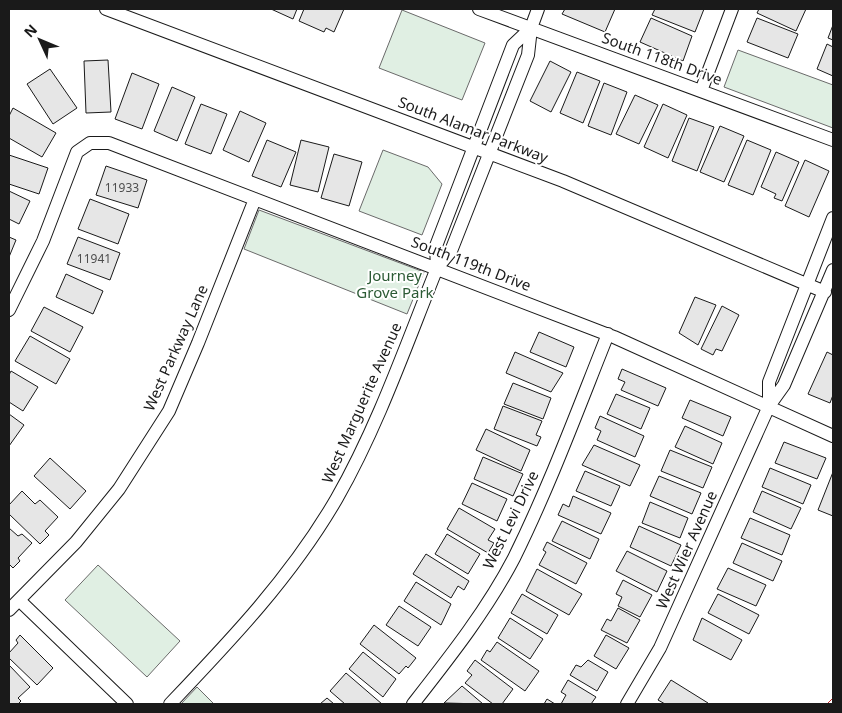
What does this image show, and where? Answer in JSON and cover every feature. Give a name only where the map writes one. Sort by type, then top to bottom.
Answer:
[{"type":"street","name":"South Alamar Parkway","points":[[106,9],[563,181],[824,292]]},
{"type":"street","name":"South 118th Drive","points":[[479,9],[833,140]]},
{"type":"street","name":"West Marguerite Avenue","points":[[170,704],[254,615],[301,555],[337,498],[369,433],[438,268],[451,251],[491,154],[528,55],[531,28],[538,9]]},
{"type":"street","points":[[701,91],[732,9]]},
{"type":"street","name":"West Marguerite Avenue","points":[[438,268],[436,246],[473,148],[513,45],[531,28]]},
{"type":"street","name":"South 119th Drive","points":[[9,310],[42,241],[77,152],[90,143],[109,143],[608,334],[833,436]]},
{"type":"street","name":"West Parkway Lane","points":[[9,610],[76,542],[119,489],[168,411],[198,343],[255,199]]},
{"type":"street","name":"West Wier Avenue","points":[[770,406],[769,382],[833,218]]},
{"type":"street","name":"West Wier Avenue","points":[[627,704],[660,648],[770,406],[784,385],[833,270]]},
{"type":"street","name":"West Levi Drive","points":[[413,704],[469,629],[513,559],[550,476],[608,334]]},
{"type":"street","points":[[19,600],[127,704]]},
{"type":"green space","points":[[402,10],[485,43],[462,100],[379,68]]},
{"type":"green space","points":[[738,50],[833,85],[833,128],[724,87]]},
{"type":"green space","points":[[383,150],[428,167],[442,184],[422,235],[359,211]]},
{"type":"green space","name":"Journey Grove Park","points":[[259,210],[424,272],[407,314],[244,249]]},
{"type":"green space","points":[[98,565],[180,641],[147,677],[65,600]]},
{"type":"green space","points":[[197,687],[214,704],[181,704]]},
{"type":"building","points":[[271,9],[297,9],[293,19]]},
{"type":"building","points":[[304,9],[344,9],[334,32],[326,28],[324,32],[299,21]]},
{"type":"building","points":[[565,9],[615,9],[605,32],[562,14]]},
{"type":"building","points":[[655,9],[704,9],[695,32],[652,15]]},
{"type":"building","points":[[759,9],[806,9],[796,31],[757,13]]},
{"type":"building","points":[[651,18],[692,36],[683,61],[640,42]]},
{"type":"building","points":[[757,18],[798,34],[788,58],[747,42]]},
{"type":"building","points":[[833,25],[833,40],[828,38]]},
{"type":"building","points":[[827,44],[833,47],[833,76],[817,69]]},
{"type":"building","points":[[108,60],[111,112],[86,113],[84,61]]},
{"type":"building","points":[[550,61],[571,72],[551,112],[530,101]]},
{"type":"building","points":[[50,69],[77,108],[53,124],[27,84]]},
{"type":"building","points":[[577,72],[600,81],[583,123],[560,113]]},
{"type":"building","points":[[132,73],[159,84],[142,129],[115,119]]},
{"type":"building","points":[[604,83],[627,92],[611,135],[588,126]]},
{"type":"building","points":[[172,87],[195,97],[177,141],[154,131]]},
{"type":"building","points":[[635,95],[658,105],[639,144],[616,134]]},
{"type":"building","points":[[201,104],[227,114],[211,154],[185,144]]},
{"type":"building","points":[[663,104],[687,115],[668,158],[644,147]]},
{"type":"building","points":[[13,108],[56,133],[42,157],[9,138],[9,116]]},
{"type":"building","points":[[240,111],[266,123],[249,162],[223,150]]},
{"type":"building","points":[[689,118],[714,127],[697,171],[672,161]]},
{"type":"building","points":[[720,126],[744,136],[724,182],[700,172]]},
{"type":"building","points":[[267,140],[296,152],[281,187],[252,176]]},
{"type":"building","points":[[301,140],[329,147],[318,192],[290,185]]},
{"type":"building","points":[[747,140],[771,150],[753,195],[728,185]]},
{"type":"building","points":[[776,152],[799,162],[782,201],[774,198],[776,194],[761,187]]},
{"type":"building","points":[[334,154],[362,162],[349,206],[321,198]]},
{"type":"building","points":[[9,155],[48,168],[39,194],[9,184]]},
{"type":"building","points":[[805,160],[829,171],[809,217],[785,206]]},
{"type":"building","points":[[106,166],[147,180],[138,208],[96,195]]},
{"type":"building","points":[[9,191],[30,201],[19,224],[9,219]]},
{"type":"building","points":[[90,199],[129,214],[118,244],[78,229]]},
{"type":"building","points":[[9,237],[16,240],[9,257]]},
{"type":"building","points":[[78,237],[120,253],[110,280],[67,264]]},
{"type":"building","points":[[66,274],[103,291],[93,314],[56,297]]},
{"type":"building","points":[[695,297],[716,305],[698,345],[679,333]]},
{"type":"building","points":[[722,306],[739,315],[722,351],[716,349],[713,355],[701,349]]},
{"type":"building","points":[[44,307],[83,327],[70,352],[31,331]]},
{"type":"building","points":[[539,332],[574,347],[566,367],[530,352]]},
{"type":"building","points":[[30,336],[70,359],[56,384],[15,361]]},
{"type":"building","points":[[515,352],[563,373],[551,392],[506,373]]},
{"type":"building","points":[[827,352],[833,355],[833,395],[830,403],[808,394]]},
{"type":"building","points":[[622,369],[666,388],[658,406],[621,390],[625,382],[618,379]]},
{"type":"building","points":[[11,371],[38,387],[23,411],[9,402],[9,375]]},
{"type":"building","points":[[513,383],[551,398],[543,419],[504,404]]},
{"type":"building","points":[[616,394],[650,408],[641,429],[607,414]]},
{"type":"building","points":[[690,400],[731,417],[723,436],[682,418]]},
{"type":"building","points":[[503,406],[542,421],[536,435],[541,437],[537,446],[494,429]]},
{"type":"building","points":[[9,414],[24,425],[9,446]]},
{"type":"building","points":[[600,416],[644,436],[635,457],[597,440],[601,431],[595,428]]},
{"type":"building","points":[[685,426],[722,443],[713,464],[675,447]]},
{"type":"building","points":[[486,429],[530,450],[521,471],[476,450]]},
{"type":"building","points":[[784,442],[826,458],[817,479],[775,463]]},
{"type":"building","points":[[594,445],[640,465],[630,486],[582,465]]},
{"type":"building","points":[[670,450],[712,467],[703,488],[661,471]]},
{"type":"building","points":[[483,457],[523,474],[513,496],[474,479]]},
{"type":"building","points":[[50,458],[86,491],[70,509],[34,476]]},
{"type":"building","points":[[770,468],[811,485],[803,504],[762,487]]},
{"type":"building","points":[[585,471],[620,486],[611,506],[576,491]]},
{"type":"building","points":[[833,472],[833,516],[818,510]]},
{"type":"building","points":[[659,476],[701,493],[692,514],[650,496]]},
{"type":"building","points":[[472,483],[507,499],[497,521],[462,504]]},
{"type":"building","points":[[22,491],[35,504],[40,500],[58,517],[45,531],[49,535],[40,544],[9,514],[9,505]]},
{"type":"building","points":[[762,491],[801,508],[791,529],[753,512]]},
{"type":"building","points":[[573,496],[611,513],[601,534],[558,515],[563,504],[569,507]]},
{"type":"building","points":[[650,502],[688,518],[680,538],[642,523]]},
{"type":"building","points":[[459,508],[495,529],[488,540],[494,543],[488,553],[447,529]]},
{"type":"building","points":[[750,518],[790,535],[782,555],[741,538]]},
{"type":"building","points":[[562,521],[599,539],[590,559],[552,541]]},
{"type":"building","points":[[639,526],[681,545],[671,566],[630,547]]},
{"type":"building","points":[[9,528],[18,536],[22,534],[32,543],[18,558],[20,561],[13,568],[9,564]]},
{"type":"building","points":[[447,534],[480,554],[468,574],[435,554]]},
{"type":"building","points":[[547,542],[587,563],[576,584],[539,565],[546,552],[543,550]]},
{"type":"building","points":[[742,543],[782,561],[773,581],[733,563]]},
{"type":"building","points":[[627,551],[667,571],[657,592],[616,571]]},
{"type":"building","points":[[426,554],[469,581],[464,590],[458,586],[451,598],[413,574]]},
{"type":"building","points":[[728,568],[766,585],[756,606],[717,589]]},
{"type":"building","points":[[537,569],[582,594],[569,615],[526,591]]},
{"type":"building","points":[[623,580],[652,595],[640,617],[618,606],[622,597],[616,594]]},
{"type":"building","points":[[416,582],[451,604],[441,625],[404,601]]},
{"type":"building","points":[[522,594],[558,615],[547,634],[511,613]]},
{"type":"building","points":[[718,594],[759,615],[749,634],[708,613]]},
{"type":"building","points":[[399,606],[431,627],[418,646],[386,625]]},
{"type":"building","points":[[618,608],[640,620],[627,643],[601,630],[607,619],[611,621]]},
{"type":"building","points":[[510,618],[543,639],[530,659],[498,638]]},
{"type":"building","points":[[702,618],[742,640],[731,660],[693,640]]},
{"type":"building","points":[[374,625],[416,658],[408,668],[406,666],[399,674],[360,644]]},
{"type":"building","points":[[20,635],[53,668],[37,685],[9,658],[9,653],[18,643],[16,640]]},
{"type":"building","points":[[606,635],[629,648],[616,669],[594,656]]},
{"type":"building","points":[[497,642],[539,671],[525,691],[481,660],[487,650],[490,652]]},
{"type":"building","points":[[363,652],[396,679],[383,697],[349,669]]},
{"type":"building","points":[[475,660],[513,689],[502,704],[493,704],[465,683],[472,675],[467,671]]},
{"type":"building","points":[[588,660],[608,672],[597,691],[570,675],[576,665],[581,667]]},
{"type":"building","points":[[9,665],[30,687],[18,698],[21,701],[18,704],[9,704]]},
{"type":"building","points":[[346,673],[382,704],[345,704],[330,691]]},
{"type":"building","points":[[568,680],[596,697],[591,704],[561,704],[566,695],[561,692]]},
{"type":"building","points":[[671,680],[708,704],[665,704],[658,700]]},
{"type":"building","points":[[462,686],[483,704],[444,703]]},
{"type":"building","points":[[327,698],[334,704],[320,704]]},
{"type":"building","points":[[547,699],[555,704],[544,704]]},
{"type":"power","points":[[827,704],[833,698]]}]
